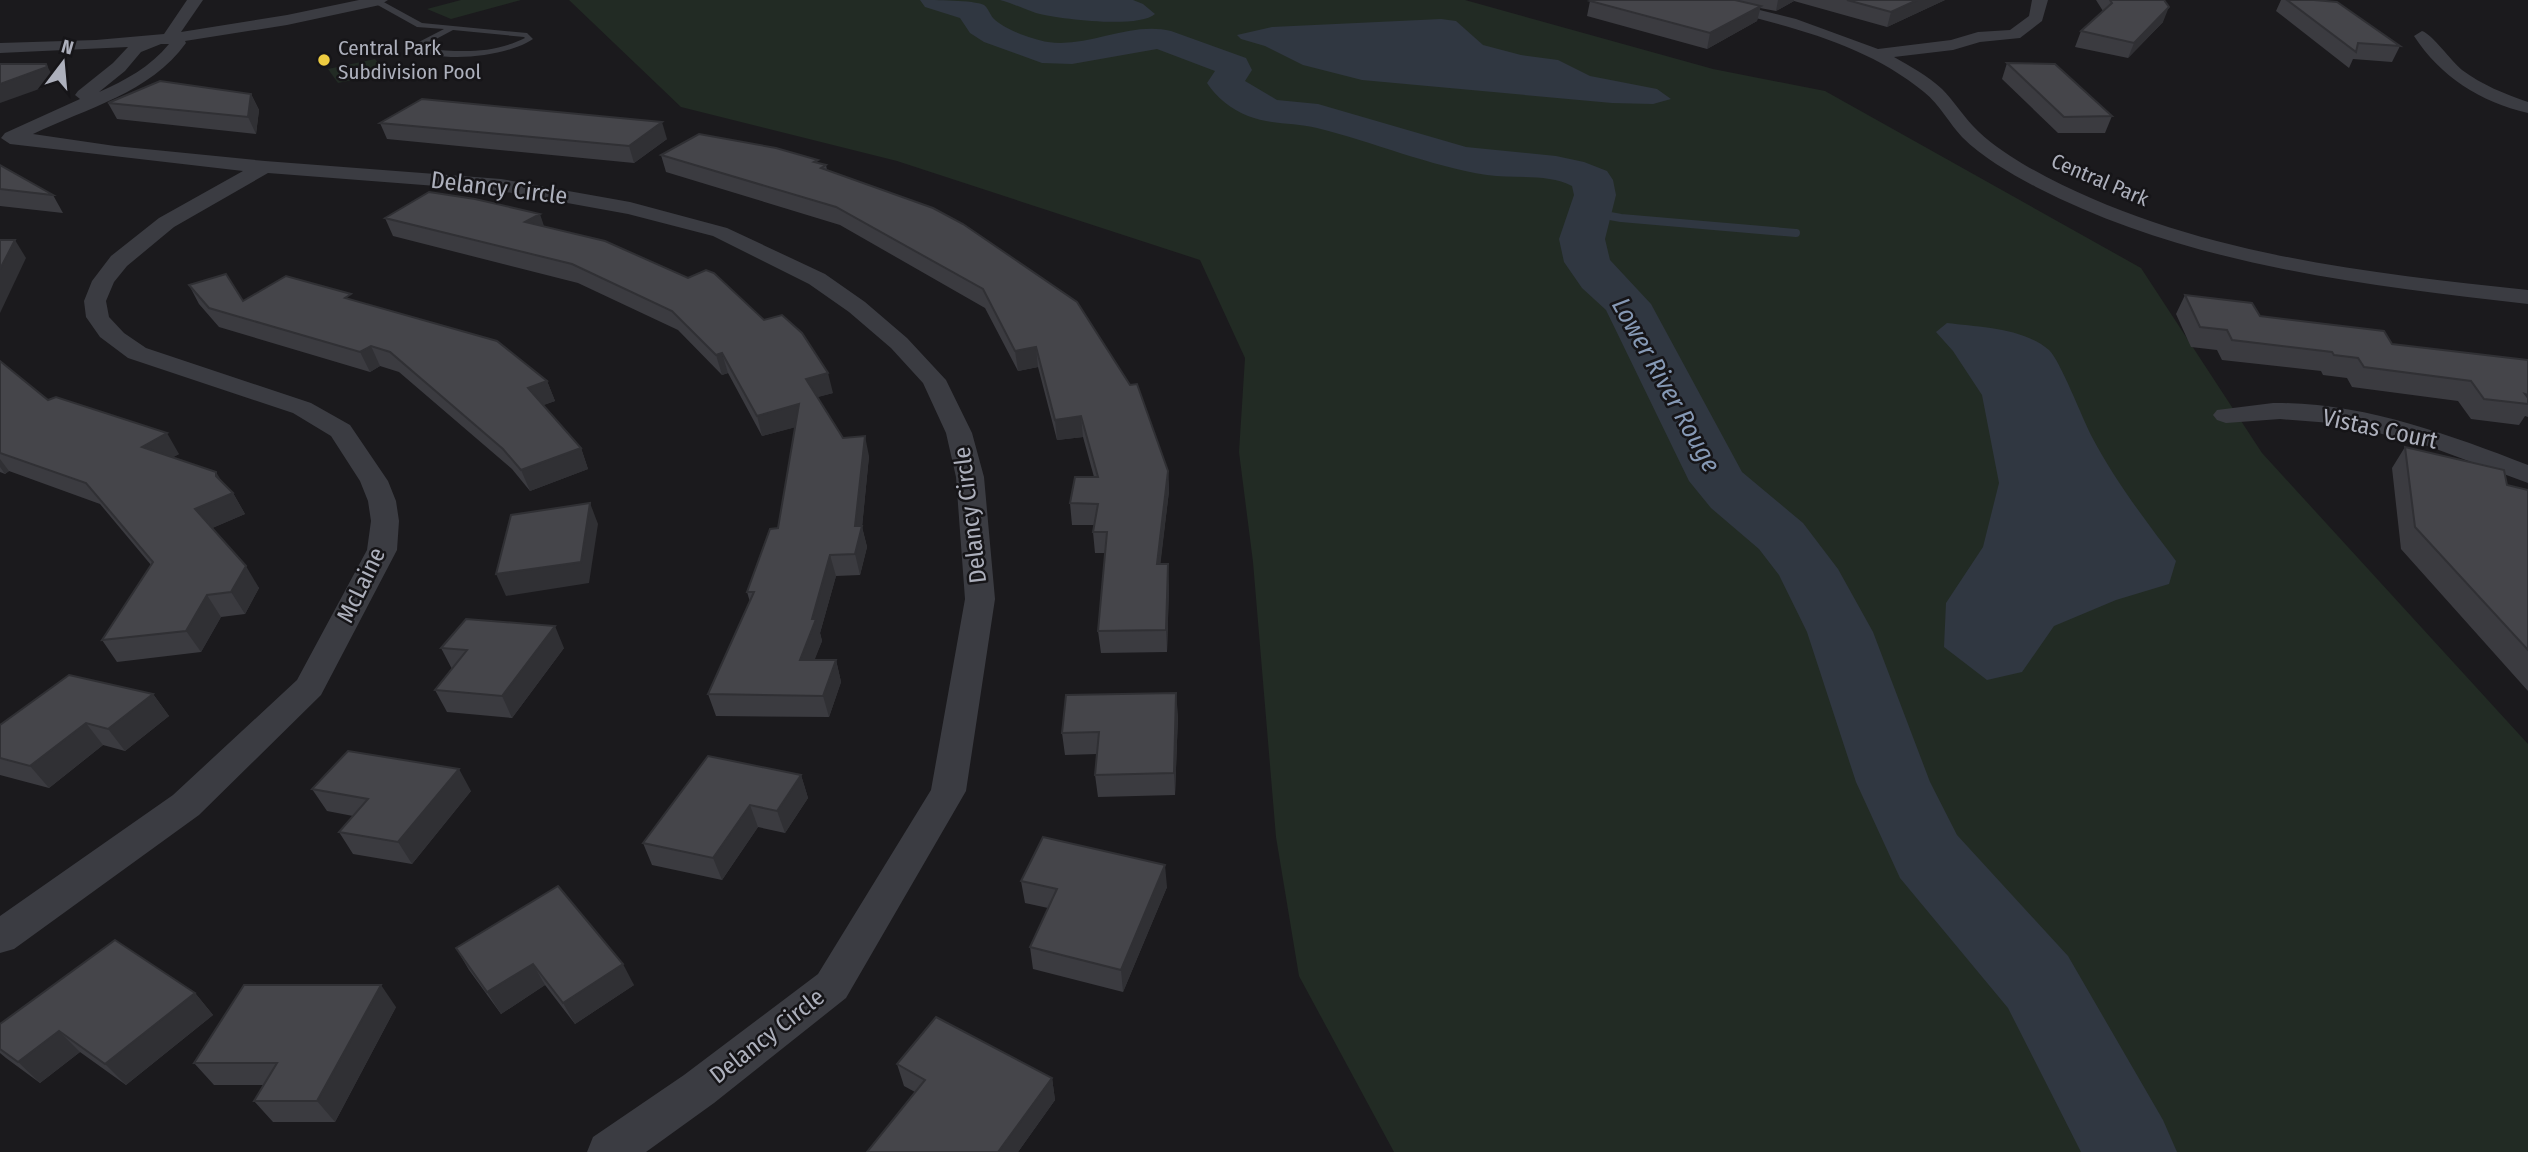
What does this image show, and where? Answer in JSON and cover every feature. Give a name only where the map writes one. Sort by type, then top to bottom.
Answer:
[{"type":"street","points":[[86,103],[83,93],[119,67],[135,48],[170,36],[195,0]]},
{"type":"street","points":[[0,48],[92,47],[273,22],[379,0]]},
{"type":"street","name":"Central Park","points":[[1700,0],[1821,32],[1875,54],[1932,89],[1968,132],[1998,157],[2053,187],[2112,213],[2192,240],[2289,265],[2395,282],[2528,297]]},
{"type":"street","points":[[1875,54],[1953,45],[1978,37],[2014,35],[2036,18],[2040,0]]},
{"type":"street","points":[[0,33],[131,33],[170,36],[178,43],[150,74],[115,93],[6,139]]},
{"type":"street","points":[[1903,69],[2013,44],[2014,35]]},
{"type":"street","points":[[2422,36],[2443,65],[2456,75],[2494,95],[2528,108]]},
{"type":"street","name":"Delancy Circle","points":[[6,139],[265,167],[528,189],[630,208],[720,232],[817,279],[857,307],[899,343],[934,380],[959,433],[970,477],[980,599],[948,791],[832,986],[699,1088],[609,1152]]},
{"type":"street","name":"McLaine","points":[[0,937],[186,804],[309,687],[382,550],[386,522],[382,501],[374,481],[341,431],[302,408],[137,353],[115,339],[98,314],[95,303],[101,286],[138,245],[174,216],[265,167]]},
{"type":"street","name":"Vistas Court","points":[[2226,415],[2281,411],[2353,418],[2451,445],[2528,475]]},
{"type":"lane","points":[[379,0],[420,25],[527,35],[529,39],[506,51],[483,55],[425,51],[418,46],[452,28]]},
{"type":"shaded area","points":[[461,0],[521,0],[451,19],[427,9]]},
{"type":"shaded area","points":[[569,0],[1465,0],[1713,69],[1825,91],[2141,268],[2262,453],[2528,744],[2528,1152],[1394,1152],[1299,976],[1276,837],[1253,562],[1239,452],[1245,358],[1200,260],[897,161],[681,107]]},
{"type":"shaded area","points":[[1000,0],[1133,0],[1155,14],[1146,19],[1132,21],[1079,20],[1036,13]]},
{"type":"shaded area","points":[[1441,19],[1456,21],[1483,45],[1521,55],[1558,60],[1590,76],[1657,89],[1671,99],[1653,104],[1612,103],[1362,80],[1303,65],[1237,35],[1272,27]]},
{"type":"shaded area","points":[[375,59],[386,73],[338,83],[328,69]]},
{"type":"shaded area","points":[[1947,323],[2014,333],[2049,350],[2059,365],[2101,453],[2131,500],[2176,561],[2169,584],[2116,600],[2054,626],[2022,672],[1987,680],[1944,647],[1946,603],[1983,547],[1999,483],[1982,395],[1953,351],[1936,332]]},
{"type":"building","points":[[1735,0],[1761,6],[1710,33],[1590,1]]},
{"type":"building","points":[[1847,0],[1917,0],[1891,12]]},
{"type":"building","points":[[2110,0],[2164,0],[2169,7],[2134,43],[2081,31],[2112,3]]},
{"type":"building","points":[[2287,0],[2337,2],[2400,46],[2358,43],[2356,52]]},
{"type":"building","points":[[2007,63],[2055,64],[2112,116],[2064,117]]},
{"type":"building","points":[[0,64],[46,64],[47,67],[0,84]]},
{"type":"building","points":[[160,81],[251,94],[248,117],[108,103]]},
{"type":"building","points":[[422,99],[662,122],[629,146],[380,123]]},
{"type":"building","points":[[699,134],[776,148],[818,160],[814,162],[826,165],[821,168],[933,208],[963,224],[1077,302],[1130,385],[1137,384],[1168,471],[1157,564],[1168,564],[1166,630],[1098,631],[1107,532],[1093,532],[1098,504],[1070,503],[1075,477],[1098,477],[1081,416],[1055,420],[1036,347],[1015,351],[983,289],[836,207],[661,155]]},
{"type":"building","points":[[0,165],[53,195],[0,189]]},
{"type":"building","points":[[429,192],[540,214],[525,222],[605,241],[688,278],[706,270],[714,273],[764,320],[782,315],[802,333],[828,373],[806,379],[843,438],[865,436],[855,526],[862,526],[855,554],[830,555],[812,619],[816,619],[800,660],[836,660],[823,696],[708,694],[754,592],[747,592],[770,529],[778,528],[799,404],[757,416],[722,353],[716,355],[672,311],[572,264],[385,218]]},
{"type":"building","points":[[0,240],[15,240],[0,269]]},
{"type":"building","points":[[226,274],[243,301],[286,276],[351,294],[345,298],[497,341],[547,381],[528,388],[581,448],[521,470],[503,449],[390,352],[371,346],[360,352],[209,308],[189,285]]},
{"type":"building","points":[[2185,295],[2252,303],[2260,316],[2384,331],[2392,344],[2528,360],[2528,395],[2525,394],[2528,404],[2484,399],[2471,381],[2364,367],[2358,358],[2334,355],[2332,352],[2232,340],[2227,330],[2200,327]]},
{"type":"building","points":[[0,361],[48,400],[56,397],[167,433],[142,447],[216,472],[216,476],[233,493],[195,509],[246,566],[231,592],[207,595],[186,631],[102,640],[153,562],[86,483],[0,453]]},
{"type":"building","points":[[2405,447],[2504,470],[2507,485],[2528,490],[2528,650],[2415,527]]},
{"type":"building","points":[[590,503],[581,562],[496,574],[511,515]]},
{"type":"building","points":[[466,619],[555,626],[502,696],[435,690],[467,650],[441,648]]},
{"type":"building","points":[[69,675],[153,694],[108,729],[86,723],[30,766],[0,758],[0,725]]},
{"type":"building","points":[[1176,693],[1174,773],[1095,775],[1099,732],[1062,733],[1066,695]]},
{"type":"building","points":[[348,751],[459,769],[398,842],[339,832],[368,799],[312,789]]},
{"type":"building","points":[[708,756],[801,775],[777,811],[750,805],[713,858],[643,843]]},
{"type":"building","points":[[1043,837],[1165,865],[1121,970],[1030,947],[1057,889],[1021,881]]},
{"type":"building","points":[[558,886],[623,964],[563,1003],[533,964],[487,992],[456,948]]},
{"type":"building","points":[[115,940],[195,993],[105,1064],[59,1031],[18,1062],[0,1049],[0,1024]]},
{"type":"building","points":[[244,985],[381,985],[317,1101],[254,1101],[277,1063],[194,1063]]},
{"type":"building","points":[[936,1017],[1052,1078],[998,1152],[867,1152],[925,1080],[897,1064]]},
{"type":"waterway","name":"Lower River Rouge","points":[[936,0],[972,11],[982,26],[996,35],[1042,52],[1072,53],[1159,38],[1202,52],[1233,66],[1234,70],[1225,83],[1244,99],[1265,109],[1318,116],[1466,159],[1556,168],[1592,180],[1595,195],[1582,239],[1587,262],[1599,278],[1627,304],[1718,481],[1781,536],[1807,569],[1840,632],[1893,782],[1928,856],[2038,982],[2130,1152]]},
{"type":"waterway","points":[[1588,212],[1621,218],[1796,233]]},
{"type":"place","name":"Central Park Subdivision Pool","points":[[324,60]]}]
